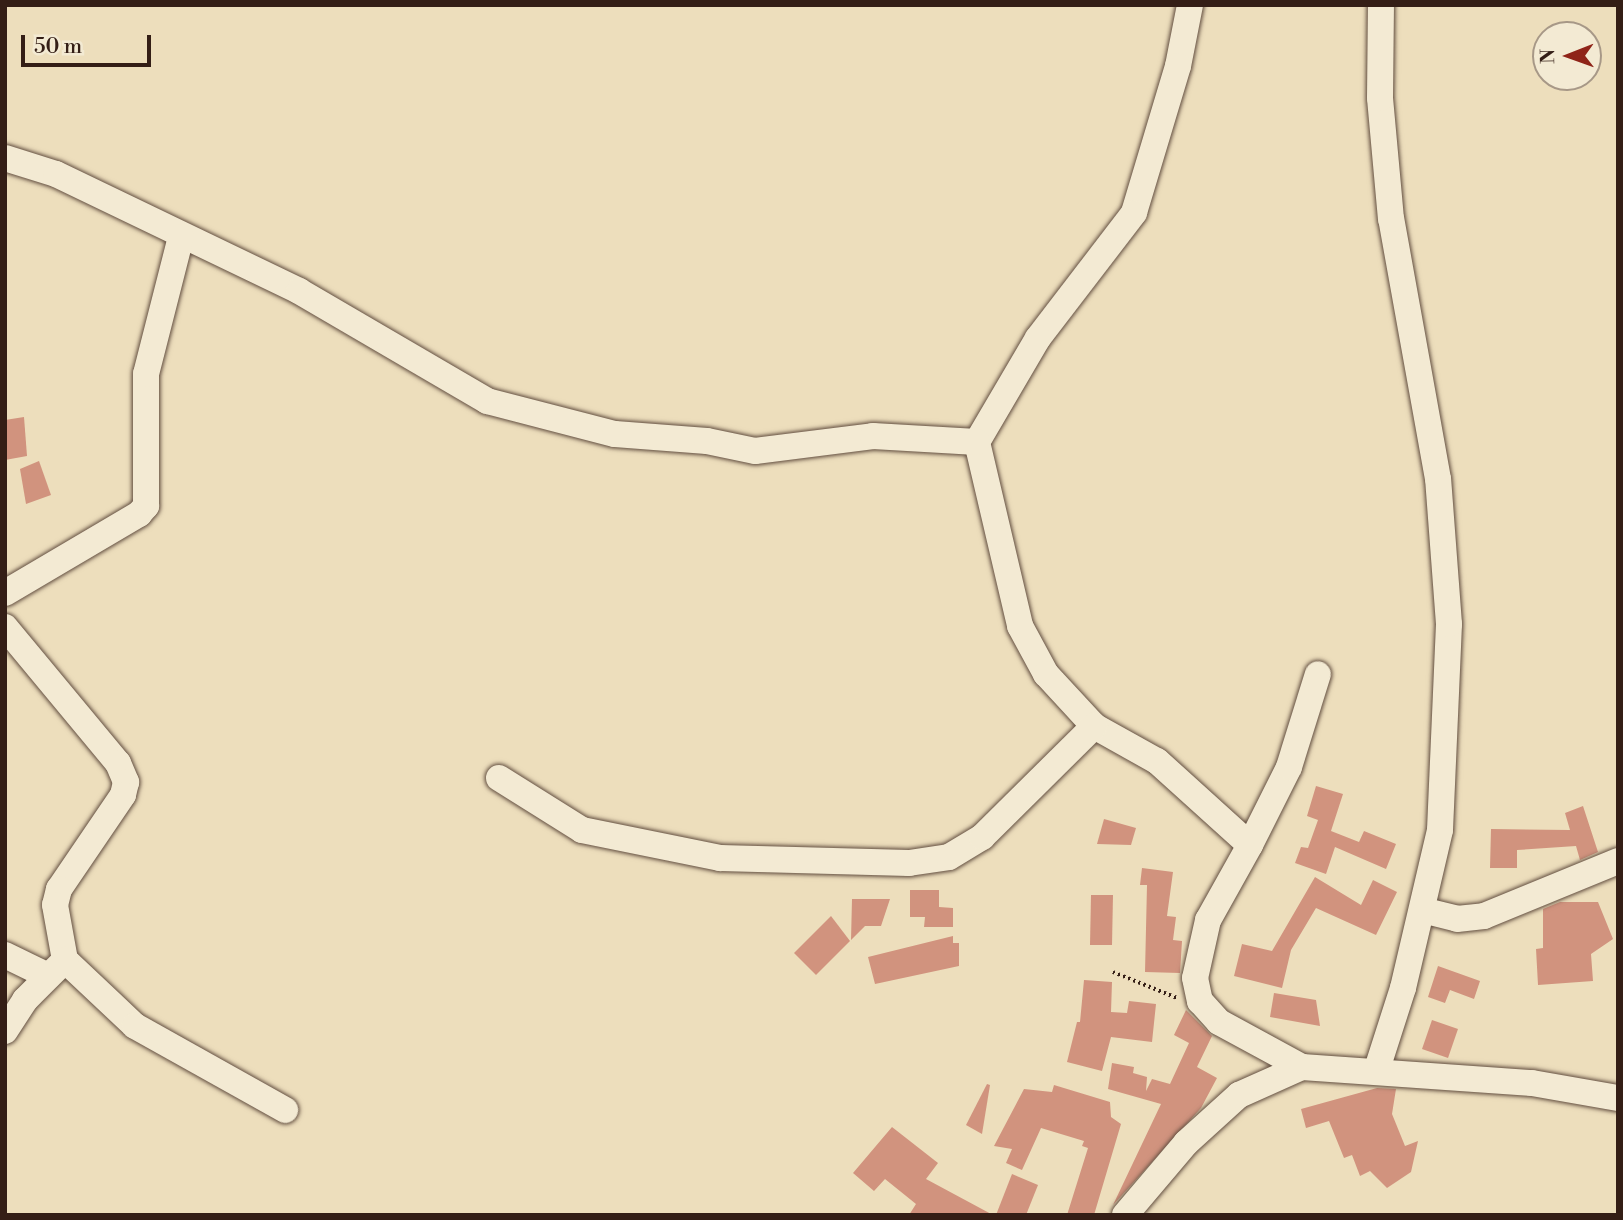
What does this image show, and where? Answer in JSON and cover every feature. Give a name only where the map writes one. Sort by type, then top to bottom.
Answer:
[{"type":"street","points":[[1190,5],[1178,66],[1134,213],[1038,338],[977,442],[1020,626],[1045,674],[1094,726],[1157,761],[1250,845]]},
{"type":"street","points":[[1377,1069],[1422,910],[1440,830],[1449,624],[1438,479],[1391,219],[1380,98],[1381,5]]},
{"type":"street","points":[[5,158],[56,174],[181,237],[299,291],[488,401],[602,431],[755,451],[873,436],[977,442]]},
{"type":"street","points":[[5,593],[139,514],[146,506],[145,374],[181,237]]},
{"type":"street","points":[[5,627],[118,763],[126,782],[123,795],[59,889],[55,905],[57,968],[5,1031]]},
{"type":"street","points":[[1302,1067],[1220,1022],[1200,1001],[1195,978],[1208,920],[1289,767],[1318,674]]},
{"type":"street","points":[[499,778],[582,830],[720,858],[909,863],[949,856],[982,837],[1094,726]]},
{"type":"street","points":[[1422,910],[1457,919],[1484,916],[1618,861]]},
{"type":"street","points":[[5,955],[57,968],[135,1026],[285,1110]]},
{"type":"street","points":[[1125,1215],[1186,1143],[1239,1095],[1302,1067],[1377,1069],[1532,1083],[1618,1098]]},
{"type":"path","points":[[1113,971],[1166,997],[1200,1001]]},
{"type":"building","points":[[24,417],[27,456],[5,460],[5,420]]},
{"type":"building","points":[[39,461],[51,495],[26,504],[20,469]]},
{"type":"building","points":[[1316,786],[1343,794],[1331,831],[1359,842],[1364,831],[1396,844],[1386,869],[1335,847],[1326,874],[1295,863],[1301,847],[1308,848],[1318,820],[1307,816]]},
{"type":"building","points":[[1583,806],[1598,852],[1580,860],[1576,846],[1517,850],[1517,868],[1490,868],[1491,829],[1570,830],[1565,813]]},
{"type":"building","points":[[1104,819],[1136,828],[1131,845],[1097,844]]},
{"type":"building","points":[[1142,868],[1173,872],[1167,916],[1176,917],[1173,940],[1182,941],[1180,973],[1145,972],[1147,885],[1140,885]]},
{"type":"building","points":[[1315,877],[1361,905],[1373,880],[1397,892],[1376,935],[1316,908],[1291,950],[1282,988],[1234,976],[1242,944],[1272,951]]},
{"type":"building","points":[[910,890],[939,890],[939,907],[953,908],[953,927],[924,927],[925,917],[910,917]]},
{"type":"building","points":[[1091,895],[1113,895],[1112,945],[1090,945]]},
{"type":"building","points":[[852,899],[890,899],[881,926],[865,926],[851,940]]},
{"type":"building","points":[[1560,902],[1598,902],[1613,939],[1591,954],[1593,981],[1538,985],[1536,949],[1543,948],[1543,909]]},
{"type":"building","points":[[831,916],[850,941],[816,975],[794,953]]},
{"type":"building","points":[[953,936],[953,943],[959,943],[959,966],[875,984],[868,957]]},
{"type":"building","points":[[1438,966],[1480,981],[1474,999],[1450,990],[1445,1003],[1428,997]]},
{"type":"building","points":[[1084,980],[1112,982],[1111,1012],[1127,1013],[1129,1001],[1156,1004],[1152,1042],[1111,1037],[1102,1071],[1067,1062],[1077,1022],[1080,1022]]},
{"type":"building","points":[[1274,993],[1316,1000],[1320,1026],[1270,1017]]},
{"type":"building","points":[[1186,1010],[1212,1036],[1197,1067],[1217,1078],[1201,1108],[1113,1205],[1161,1104],[1108,1089],[1112,1063],[1134,1067],[1133,1073],[1147,1077],[1146,1091],[1152,1079],[1170,1084],[1189,1043],[1174,1035]]},
{"type":"building","points":[[1432,1020],[1458,1029],[1448,1058],[1422,1049]]},
{"type":"building","points":[[987,1084],[990,1085],[982,1134],[966,1125]]},
{"type":"building","points":[[1054,1085],[1110,1102],[1111,1117],[1121,1124],[1094,1215],[1067,1215],[1088,1148],[1082,1146],[1084,1141],[1041,1128],[1022,1170],[1006,1163],[1012,1149],[994,1146],[1024,1089],[1052,1092]]},
{"type":"building","points":[[1377,1088],[1396,1089],[1392,1114],[1405,1146],[1418,1141],[1411,1172],[1387,1188],[1370,1171],[1360,1176],[1352,1155],[1344,1158],[1329,1121],[1306,1128],[1301,1109]]},
{"type":"building","points":[[892,1127],[938,1163],[926,1179],[993,1215],[909,1215],[916,1204],[885,1179],[874,1191],[853,1173]]},
{"type":"building","points":[[1012,1174],[1038,1185],[1026,1215],[996,1215]]}]
